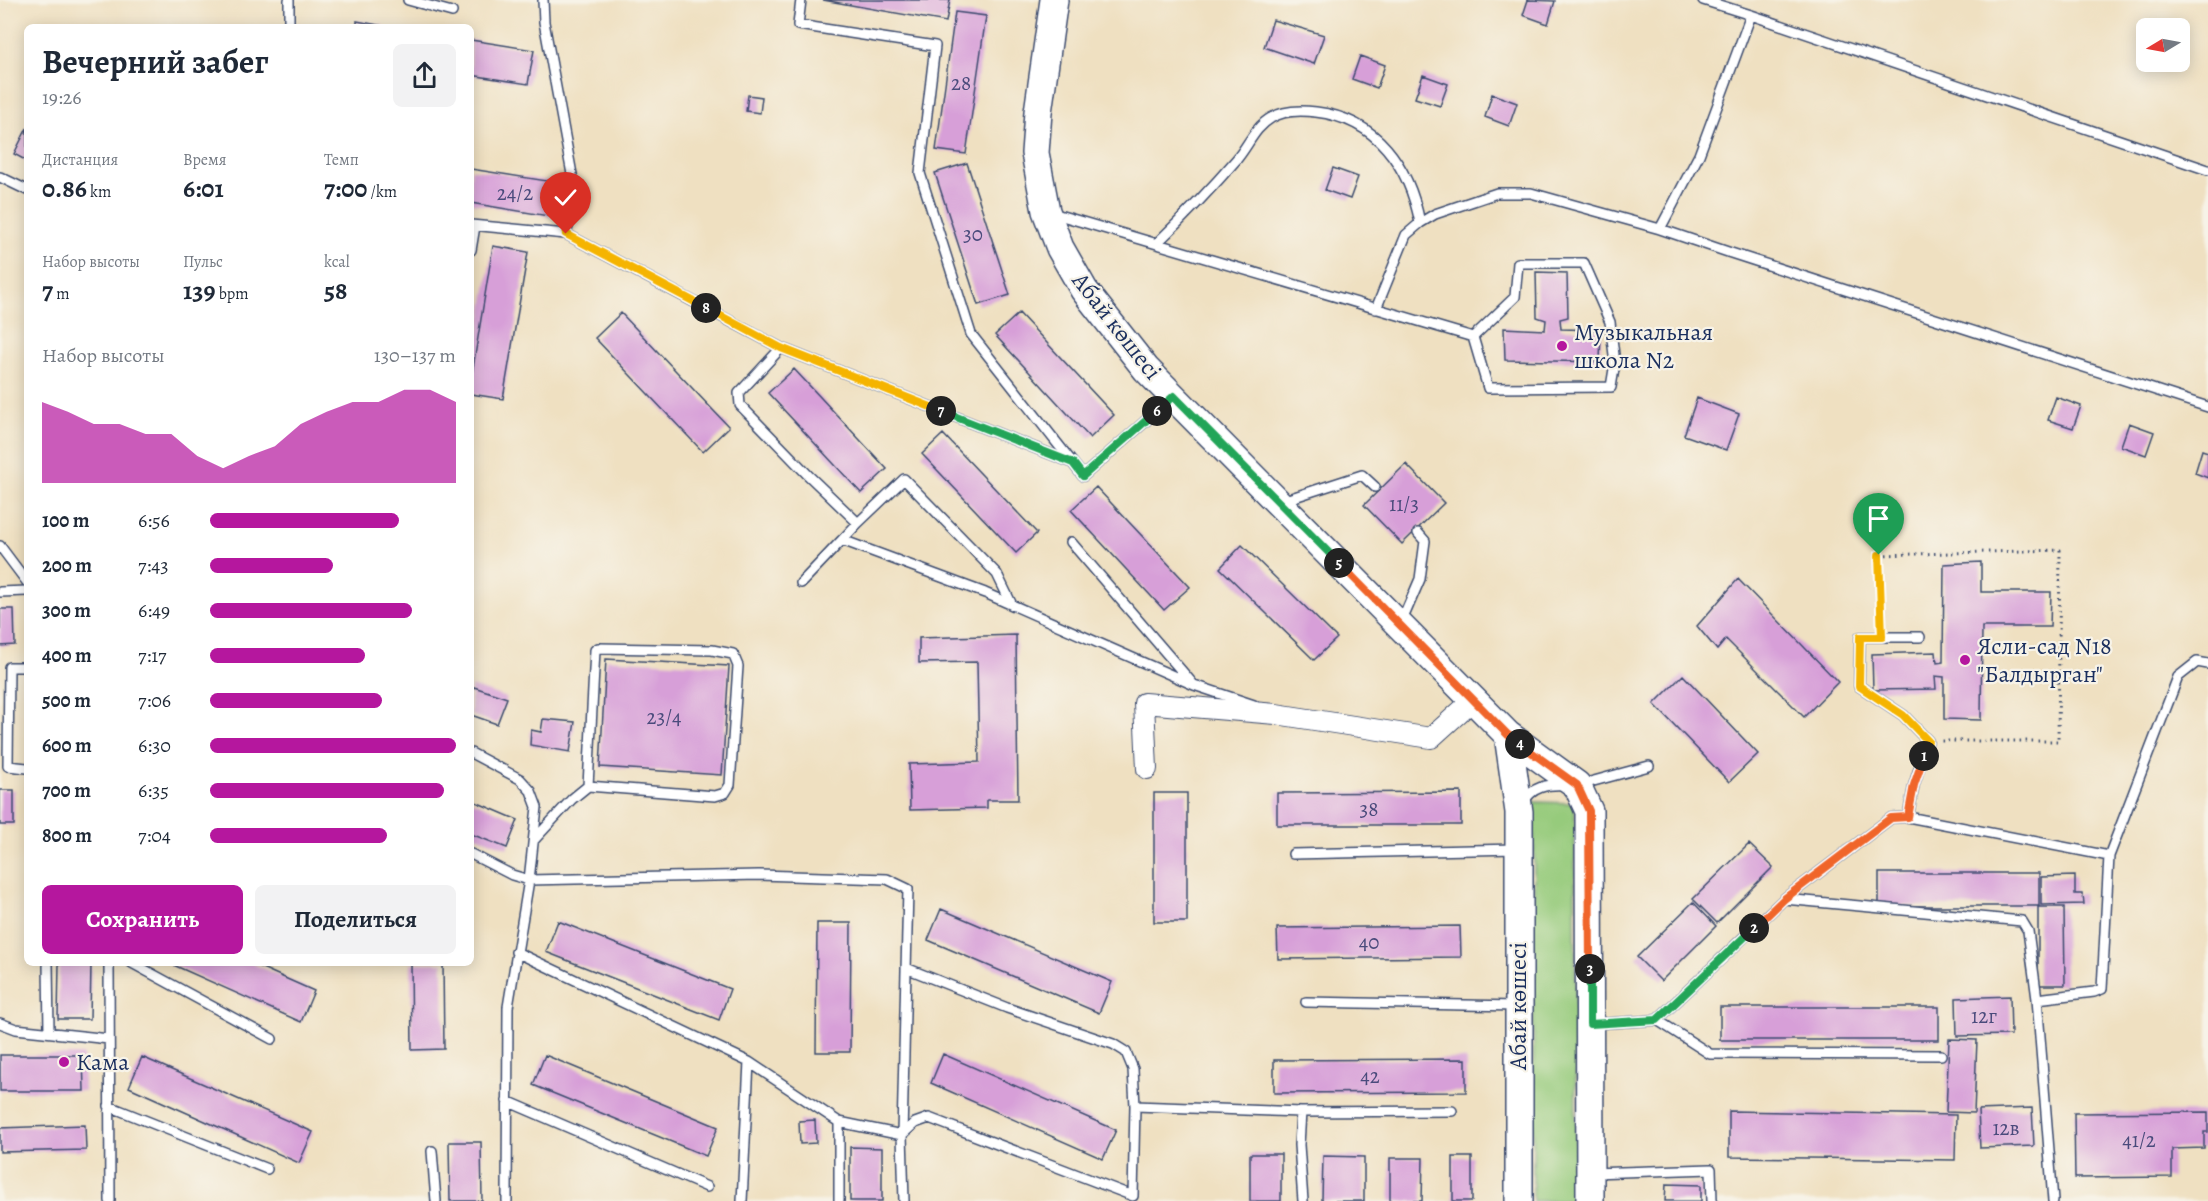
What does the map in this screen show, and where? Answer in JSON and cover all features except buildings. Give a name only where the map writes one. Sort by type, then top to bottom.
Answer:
[{"type":"street","name":"Абай көшесі","points":[[1054,0],[1038,112],[1035,153],[1046,211],[1060,248],[1084,290],[1146,369],[1473,700],[1508,735],[1577,785]]},
{"type":"street","points":[[1147,770],[1144,703],[1276,714],[1431,738],[1473,700]]},
{"type":"street","name":"Абай көшесі","points":[[1508,735],[1519,812],[1517,849],[1519,1201]]},
{"type":"street","points":[[1577,785],[1589,811],[1590,1201]]},
{"type":"lane","points":[[289,0],[290,24]]},
{"type":"lane","points":[[408,0],[452,12]]},
{"type":"lane","points":[[543,0],[544,22],[576,196],[566,234]]},
{"type":"lane","points":[[801,0],[798,25],[935,46],[920,173],[970,334],[1083,476],[1174,396]]},
{"type":"lane","points":[[1703,0],[2208,170]]},
{"type":"lane","points":[[1660,229],[1699,155],[1751,15]]},
{"type":"lane","points":[[1157,243],[1202,201],[1242,153],[1256,130],[1271,118],[1286,112],[1302,110],[1332,114],[1354,123],[1375,136],[1394,157],[1406,177],[1420,223]]},
{"type":"lane","points":[[0,177],[24,189]]},
{"type":"lane","points":[[1376,309],[1406,236],[1420,223],[1434,214],[1490,195],[1513,192],[1531,193],[1660,229],[1731,254],[2208,407]]},
{"type":"lane","points":[[1046,211],[1473,337]]},
{"type":"lane","points":[[474,225],[566,234],[781,348],[1073,463]]},
{"type":"lane","points":[[1518,262],[1584,264],[1610,322],[1616,363],[1611,387],[1488,388],[1473,337],[1515,297],[1518,262]]},
{"type":"lane","points":[[781,348],[739,393],[741,405],[858,524]]},
{"type":"lane","points":[[1279,502],[1362,475],[1375,487]]},
{"type":"lane","points":[[801,583],[904,479],[997,574],[1012,605]]},
{"type":"lane","points":[[1400,625],[1420,579],[1425,541],[1418,533]]},
{"type":"lane","points":[[842,540],[1012,605],[1194,685],[1276,714]]},
{"type":"lane","points":[[1071,542],[1194,685]]},
{"type":"lane","points":[[0,546],[24,578]]},
{"type":"lane","points":[[0,592],[24,591]]},
{"type":"lane","points":[[1908,817],[1914,785],[1928,741],[1903,715],[1859,686],[1860,637],[1920,637]]},
{"type":"lane","points":[[534,840],[572,799],[588,786],[715,796],[725,793],[730,785],[738,666],[733,654],[712,650],[602,646],[598,648],[596,650],[588,786]]},
{"type":"lane","points":[[2037,999],[2102,989],[2109,856],[2178,677],[2197,663],[2208,664]]},
{"type":"lane","points":[[24,667],[9,667],[8,766],[24,768]]},
{"type":"lane","points":[[474,755],[520,779],[531,792],[537,807],[529,880],[508,1007],[507,1201]]},
{"type":"lane","points":[[1519,812],[1528,795],[1546,784],[1577,785],[1649,766]]},
{"type":"lane","points":[[1657,1020],[1784,899],[1891,818],[1908,817],[2109,856]]},
{"type":"lane","points":[[1293,854],[1517,849]]},
{"type":"lane","points":[[474,856],[512,875],[529,880],[759,875],[887,879],[908,889],[902,1135],[904,1201]]},
{"type":"lane","points":[[1784,899],[2022,921],[2028,931],[2037,999],[2053,1201]]},
{"type":"lane","points":[[516,952],[749,1062],[839,1122],[902,1135]]},
{"type":"lane","points":[[48,966],[49,1032]]},
{"type":"lane","points":[[109,966],[110,1201]]},
{"type":"lane","points":[[138,966],[272,1039]]},
{"type":"lane","points":[[902,1135],[915,1123],[929,1118],[1132,1198],[1135,1107],[1133,1069],[1126,1052],[1113,1044],[1007,1008],[906,968]]},
{"type":"lane","points":[[1306,1002],[1519,1006]]},
{"type":"lane","points":[[1590,1024],[1657,1020],[1710,1054],[1941,1055]]},
{"type":"lane","points":[[0,1023],[16,1029],[109,1039]]},
{"type":"lane","points":[[742,1201],[749,1062]]},
{"type":"lane","points":[[507,1101],[707,1186]]},
{"type":"lane","points":[[110,1106],[267,1169]]},
{"type":"lane","points":[[1135,1107],[1301,1113],[1452,1111]]},
{"type":"lane","points":[[1301,1113],[1299,1145],[1303,1201]]},
{"type":"lane","points":[[839,1122],[839,1201]]},
{"type":"lane","points":[[432,1151],[436,1201]]},
{"type":"lane","points":[[1590,1173],[1711,1169],[1712,1201]]},
{"type":"path","points":[[1882,637],[1879,555],[2060,550],[2058,741],[1928,741]]},
{"type":"green space","points":[[1534,802],[1575,803],[1576,1201],[1533,1201]]},
{"type":"place","name":"Музыкальная школа N2","points":[[1562,346]]},
{"type":"place","name":"Ясли-сад N18 \"Балдырган\"","points":[[1965,660]]},
{"type":"place","name":"Кама","points":[[64,1062]]},
{"type":"route","points":[[566,234],[781,348],[1073,463],[1083,476],[1174,396],[1508,735],[1577,785],[1589,811],[1590,1024],[1657,1020],[1784,899],[1891,818],[1908,817],[1914,785],[1928,741],[1903,715],[1859,686],[1860,637],[1882,637],[1879,555]]}]
